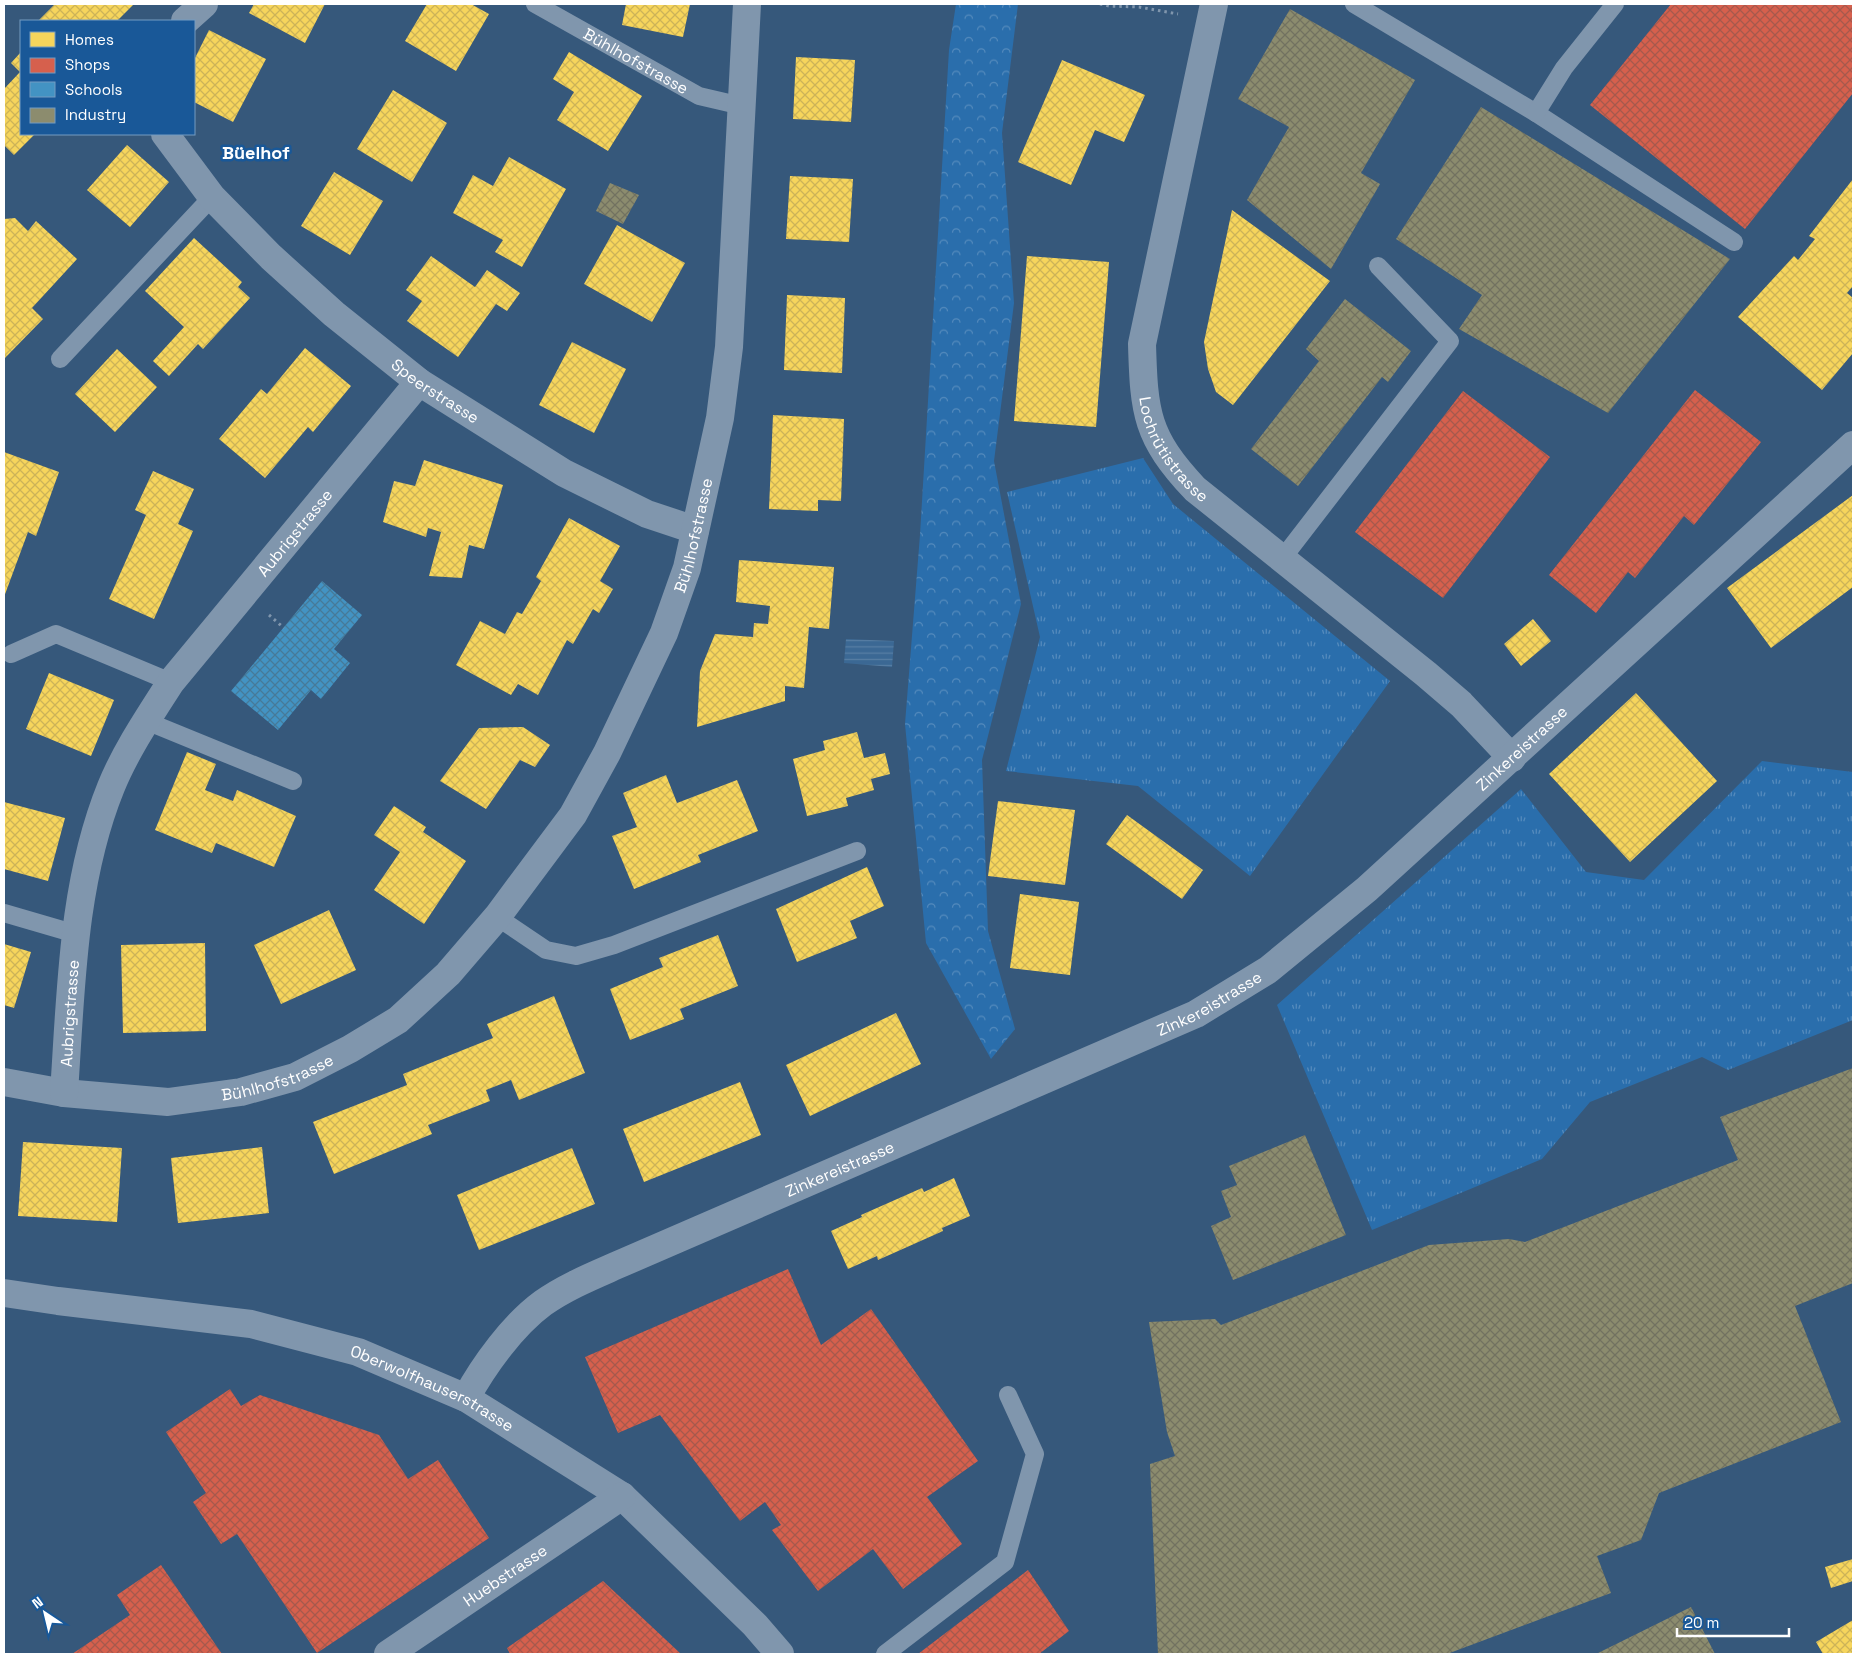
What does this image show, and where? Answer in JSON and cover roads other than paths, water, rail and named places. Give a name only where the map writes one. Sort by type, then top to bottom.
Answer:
[{"type":"street","points":[[187,20],[204,4]]},
{"type":"street","name":"Bühlhofstrasse","points":[[4,1082],[64,1093],[168,1102],[241,1092],[295,1077],[350,1049],[398,1020],[448,974],[497,917],[573,815],[607,753],[664,633],[687,568],[696,530],[720,418],[729,347],[747,4]]},
{"type":"street","name":"Lochrütistrasse","points":[[1212,12],[1142,344],[1144,396],[1153,434],[1174,466],[1195,489],[1461,704],[1512,758]]},
{"type":"street","name":"Speerstrasse","points":[[166,135],[212,197],[271,257],[334,314],[419,382],[564,473],[647,514],[696,530]]},
{"type":"street","name":"Aubrigstrasse","points":[[64,1093],[76,934],[91,849],[111,787],[146,721],[171,682],[419,382]]},
{"type":"street","name":"Zinkereistrasse","points":[[466,1398],[488,1363],[525,1320],[543,1304],[563,1291],[631,1259],[1196,1014],[1268,970],[1320,930],[1512,758],[1853,445]]},
{"type":"street","name":"Oberwolfhauserstrasse","points":[[4,1293],[251,1324],[358,1352],[466,1398],[622,1496],[755,1625],[780,1654]]},
{"type":"street","name":"Huebstrasse","points":[[388,1654],[622,1496]]},
{"type":"lane","name":"Bühlhofstrasse","points":[[534,4],[699,96],[742,106]]},
{"type":"lane","points":[[1354,4],[1536,113],[1734,242]]},
{"type":"lane","points":[[1536,113],[1564,68],[1615,4]]},
{"type":"lane","points":[[60,359],[212,197]]},
{"type":"lane","points":[[1282,559],[1450,341],[1378,266]]},
{"type":"lane","points":[[11,654],[56,634],[171,682]]},
{"type":"lane","points":[[146,721],[293,781]]},
{"type":"lane","points":[[497,917],[546,950],[576,956],[614,945],[857,851]]},
{"type":"lane","points":[[4,913],[76,934]]},
{"type":"lane","points":[[885,1654],[1006,1562],[1035,1454],[1008,1395]]},
{"type":"district","name":"Büelhof","points":[[256,153]]}]
